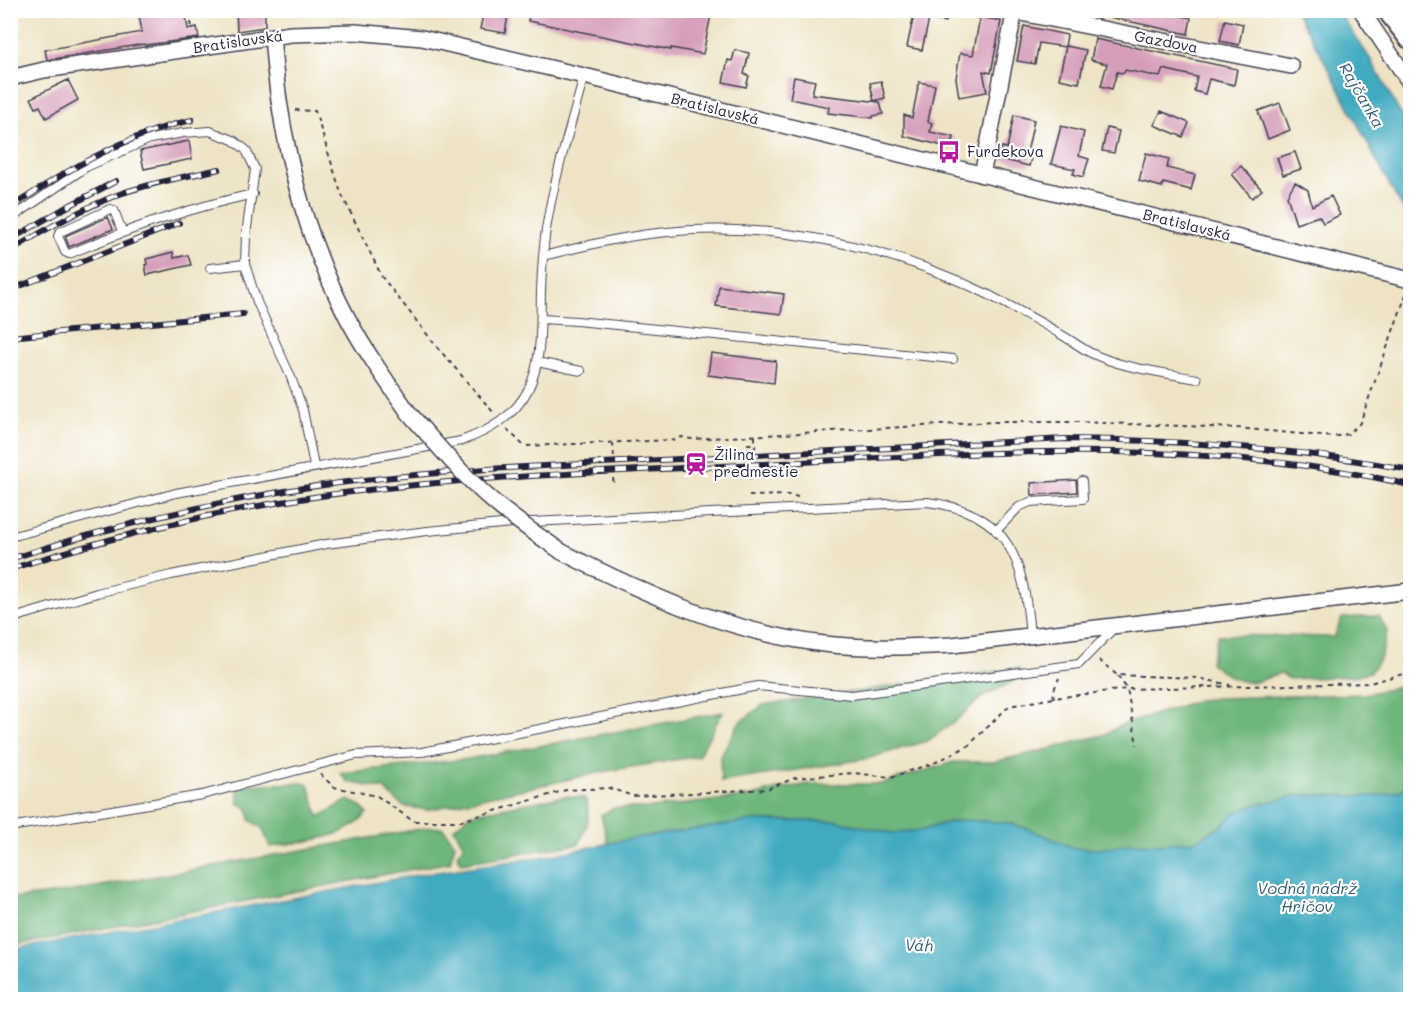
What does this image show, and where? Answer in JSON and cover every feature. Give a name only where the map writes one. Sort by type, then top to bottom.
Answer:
[{"type":"main road","points":[[1389,10],[1410,37]]},
{"type":"street","points":[[1361,10],[1410,83]]},
{"type":"street","points":[[982,175],[1012,11]]},
{"type":"street","name":"Gazdova","points":[[1012,11],[1291,66]]},
{"type":"street","name":"Bratislavská","points":[[10,78],[44,70],[272,36],[346,32],[422,38],[982,175],[1408,286]]},
{"type":"street","points":[[272,36],[285,135],[296,182],[316,247],[347,316],[372,359],[409,413],[449,458],[494,502],[529,530],[562,552],[619,581],[694,613],[782,637],[824,644],[907,648],[1115,627],[1410,591]]},
{"type":"lane","points":[[10,537],[176,493],[461,441],[481,434],[501,422],[517,407],[528,391],[537,362],[543,256],[548,218],[584,76]]},
{"type":"lane","points":[[10,219],[86,167],[150,140],[183,133],[210,131],[233,140],[246,150],[255,169],[246,235],[245,264],[257,302],[303,410],[314,466]]},
{"type":"lane","points":[[122,231],[114,210],[110,209],[60,232],[58,236],[65,252],[69,254],[122,231],[253,194]]},
{"type":"lane","points":[[543,256],[613,239],[659,232],[711,229],[778,233],[848,245],[931,269],[974,288],[1038,321],[1093,354],[1142,369],[1197,379]]},
{"type":"lane","points":[[210,268],[245,264]]},
{"type":"lane","points":[[541,319],[953,359]]},
{"type":"lane","points":[[537,362],[581,371]]},
{"type":"lane","points":[[996,531],[1018,507],[1030,502],[1083,499],[1082,481]]},
{"type":"lane","points":[[10,619],[97,593],[251,557],[326,543],[502,524],[927,502],[959,508],[979,517],[1009,546],[1022,573],[1026,588],[1030,636]]},
{"type":"lane","points":[[10,827],[202,795],[356,755],[422,752],[758,686],[852,694],[1079,664],[1115,627]]},
{"type":"path","points":[[191,22],[192,28]]},
{"type":"path","points":[[291,110],[315,111],[341,193],[382,277],[437,347],[496,415]]},
{"type":"path","points":[[507,429],[524,446],[1018,422],[1193,426],[1341,436],[1348,434],[1360,423],[1408,286]]},
{"type":"path","points":[[755,436],[755,450]]},
{"type":"path","points":[[613,443],[614,458]]},
{"type":"path","points":[[747,444],[755,444]]},
{"type":"path","points":[[748,478],[758,478],[758,470]]},
{"type":"path","points":[[613,478],[614,485]]},
{"type":"path","points":[[749,496],[789,495],[801,498]]},
{"type":"path","points":[[1054,698],[1053,692],[1059,678],[1079,664],[1100,660],[1117,675],[1127,689],[1137,745]]},
{"type":"path","points":[[311,766],[334,787],[377,796],[413,821],[461,821],[566,790],[609,788],[633,796],[660,795],[766,789],[795,778],[853,773],[891,777],[934,763],[968,746],[1009,706],[1054,698],[1127,689],[1370,683],[1410,672]]},
{"type":"path","points":[[1117,675],[1198,678],[1235,686]]},
{"type":"green space","points":[[1379,616],[1387,631],[1381,657],[1370,672],[1354,676],[1289,679],[1281,673],[1258,681],[1245,682],[1232,678],[1210,663],[1218,635],[1334,637],[1342,618]]},
{"type":"green space","points":[[1020,668],[1014,681],[982,697],[952,724],[927,741],[866,759],[721,782],[720,757],[739,723],[763,705]]},
{"type":"green space","points":[[1410,685],[1410,785],[1399,791],[1378,796],[1300,795],[1234,813],[1222,826],[1194,841],[1158,844],[1129,843],[1100,849],[1074,848],[1008,823],[966,820],[945,823],[923,830],[892,833],[837,821],[751,821],[608,844],[601,815],[614,808],[652,808],[753,796],[809,784],[881,784],[954,762],[994,762],[1103,735],[1122,725],[1199,700],[1365,694]]},
{"type":"green space","points":[[723,712],[698,756],[607,771],[427,810],[403,806],[384,789],[348,782],[340,773],[468,759]]},
{"type":"green space","points":[[308,783],[319,817],[348,800],[359,805],[367,813],[359,822],[336,834],[270,847],[262,828],[250,820],[248,808],[238,803],[238,785]]},
{"type":"green space","points":[[565,796],[585,798],[588,821],[579,844],[461,863],[457,854],[464,846],[454,828],[470,814]]},
{"type":"green space","points":[[431,827],[443,828],[455,844],[450,862],[11,946],[11,899],[68,892]]},
{"type":"water","name":"Rajčanka","points":[[1295,11],[1338,11],[1371,60],[1410,128],[1410,221],[1311,36]]},
{"type":"water","name":"Vodná nádrž Hričov","points":[[1410,785],[1410,999],[11,999],[11,950],[423,874],[547,856],[635,838],[751,821],[837,821],[892,833],[923,830],[945,823],[966,820],[1008,823],[1074,848],[1100,849],[1129,843],[1158,844],[1194,841],[1222,826],[1234,813],[1254,805],[1300,795],[1378,796],[1399,791]]},
{"type":"building","points":[[138,10],[185,10],[188,29],[197,27],[199,38],[144,44],[47,60],[45,50],[142,32]]},
{"type":"building","points":[[236,10],[265,10],[265,27],[237,31]]},
{"type":"building","points":[[484,10],[509,10],[505,33],[480,29]]},
{"type":"building","points":[[530,10],[712,10],[703,54],[671,48],[671,50],[528,21]]},
{"type":"building","points":[[915,10],[948,10],[946,22],[929,19],[922,50],[907,47]]},
{"type":"building","points":[[1100,10],[1154,10],[1191,18],[1188,34],[1099,15]]},
{"type":"building","points":[[980,17],[1001,21],[991,73],[983,71],[987,92],[959,97],[956,78],[960,53],[973,55]]},
{"type":"building","points":[[1225,20],[1243,24],[1239,45],[1220,41]]},
{"type":"building","points":[[1024,26],[1067,35],[1065,47],[1039,43],[1035,64],[1017,61]]},
{"type":"building","points":[[1095,39],[1237,69],[1234,85],[1209,79],[1205,94],[1194,91],[1197,77],[1163,69],[1160,77],[1125,70],[1124,73],[1117,72],[1112,89],[1101,86],[1107,64],[1091,60]]},
{"type":"building","points":[[1066,46],[1086,50],[1079,83],[1059,79]]},
{"type":"building","points":[[735,50],[749,53],[744,74],[749,76],[746,87],[723,82],[728,60],[732,61]]},
{"type":"building","points":[[794,77],[815,81],[812,94],[880,102],[883,114],[873,116],[873,118],[828,113],[829,107],[790,99]]},
{"type":"building","points":[[68,80],[78,100],[46,118],[40,106],[36,108],[31,98]]},
{"type":"building","points":[[881,81],[885,98],[874,101],[870,83]]},
{"type":"building","points":[[919,82],[935,85],[928,122],[932,123],[930,132],[954,137],[951,148],[904,136],[904,115],[912,118]]},
{"type":"building","points":[[1280,103],[1290,130],[1268,139],[1258,111]]},
{"type":"building","points":[[1161,111],[1189,123],[1183,137],[1154,125]]},
{"type":"building","points":[[1014,115],[1034,120],[1027,153],[1032,154],[1029,166],[999,159],[1002,147],[1007,148]]},
{"type":"building","points":[[1061,126],[1084,132],[1079,156],[1089,159],[1083,177],[1073,174],[1075,169],[1051,164]]},
{"type":"building","points":[[1107,128],[1119,131],[1114,153],[1102,151]]},
{"type":"building","points":[[189,141],[192,159],[144,169],[140,151]]},
{"type":"building","points":[[1295,152],[1301,169],[1283,175],[1277,158]]},
{"type":"building","points":[[1146,153],[1169,159],[1167,168],[1195,175],[1191,190],[1163,183],[1162,187],[1139,181]]},
{"type":"building","points":[[1241,166],[1262,190],[1252,198],[1232,174]]},
{"type":"building","points":[[1295,182],[1308,190],[1312,206],[1331,196],[1340,215],[1323,223],[1319,216],[1296,224],[1287,196]]},
{"type":"building","points":[[108,217],[113,229],[69,247],[65,236]]},
{"type":"building","points":[[173,252],[174,258],[188,255],[191,265],[147,275],[146,259]]},
{"type":"building","points":[[719,286],[784,294],[781,314],[716,306]]},
{"type":"building","points":[[711,353],[776,361],[774,383],[708,375]]},
{"type":"building","points":[[1076,480],[1077,492],[1032,495],[1031,483]]},
{"type":"railway","points":[[10,208],[97,155],[144,134],[192,120]]},
{"type":"railway","points":[[10,251],[62,221],[117,195],[219,169]]},
{"type":"railway","points":[[10,240],[116,181]]},
{"type":"railway","points":[[10,290],[179,223]]},
{"type":"railway","points":[[10,337],[243,314]]},
{"type":"railway","points":[[10,559],[117,527],[261,495],[344,482],[487,469],[1065,439],[1196,443],[1324,456],[1410,470]]},
{"type":"railway","points":[[10,569],[154,528],[263,505],[360,491],[540,475],[939,455],[1097,452],[1176,454],[1254,460],[1332,470],[1410,485]]},
{"type":"place","name":"Furdekova","points":[[949,152]]},
{"type":"place","name":"Žilina predmestie","points":[[696,464]]},
{"type":"water label","name":"Váh","points":[[919,945]]}]
